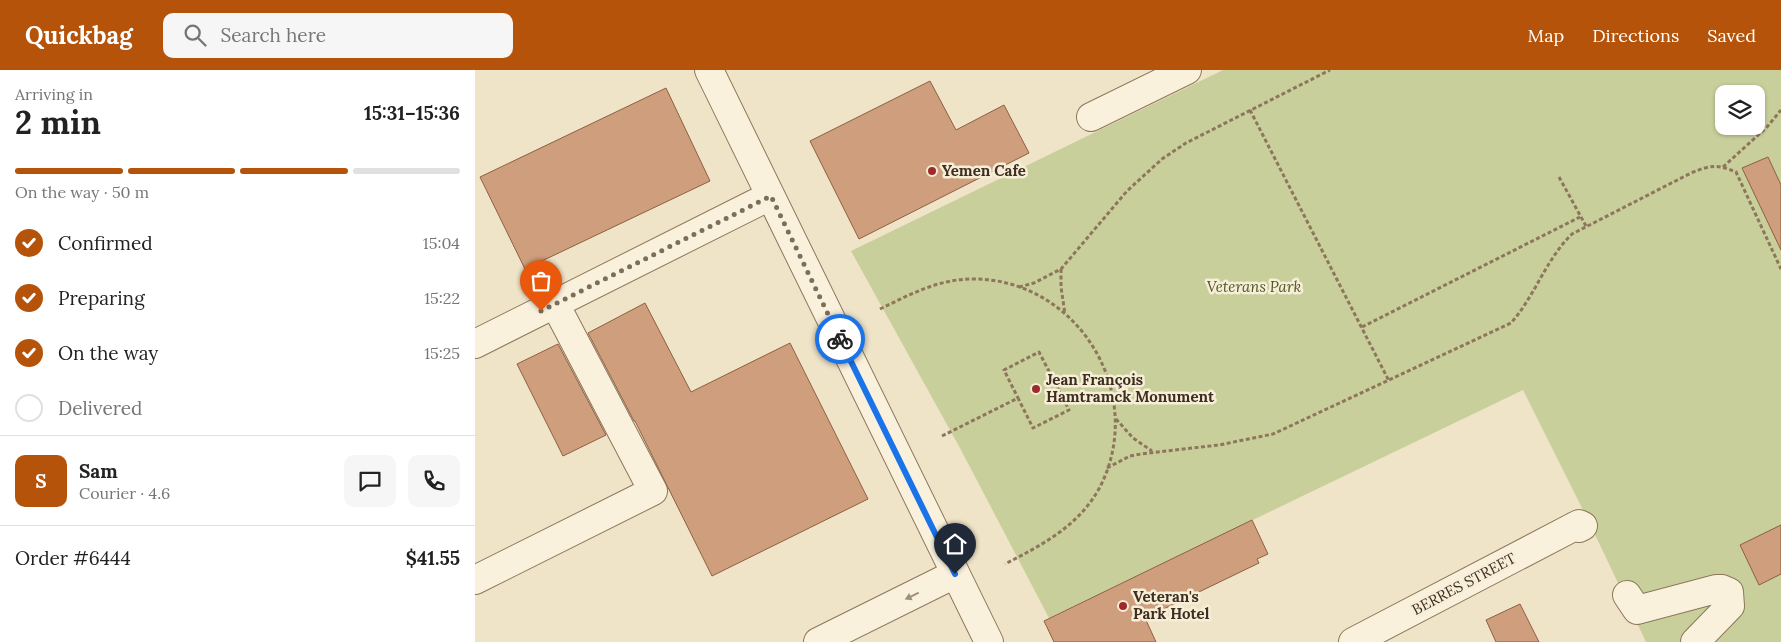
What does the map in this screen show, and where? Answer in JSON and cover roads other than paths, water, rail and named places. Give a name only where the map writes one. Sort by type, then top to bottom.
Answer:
[{"type":"street","points":[[1091,117],[1187,70]]},
{"type":"street","points":[[715,72],[771,196],[989,642]]},
{"type":"street","points":[[475,344],[771,196]]},
{"type":"street","points":[[475,580],[653,491],[555,304]]},
{"type":"street","name":"BERRES STREET","points":[[1353,642],[1575,526]]},
{"type":"street","points":[[817,642],[955,574]]},
{"type":"street","points":[[1627,595],[1637,610],[1716,589],[1729,592],[1731,606],[1695,642]]},
{"type":"place","name":"Yemen Cafe","points":[[932,171]]},
{"type":"place","name":"Jean François Hamtramck Monument","points":[[1036,389]]},
{"type":"place","name":"Veteran's Park Hotel","points":[[1123,606]]},
{"type":"park label","name":"Veterans Park","points":[[1254,287]]}]
